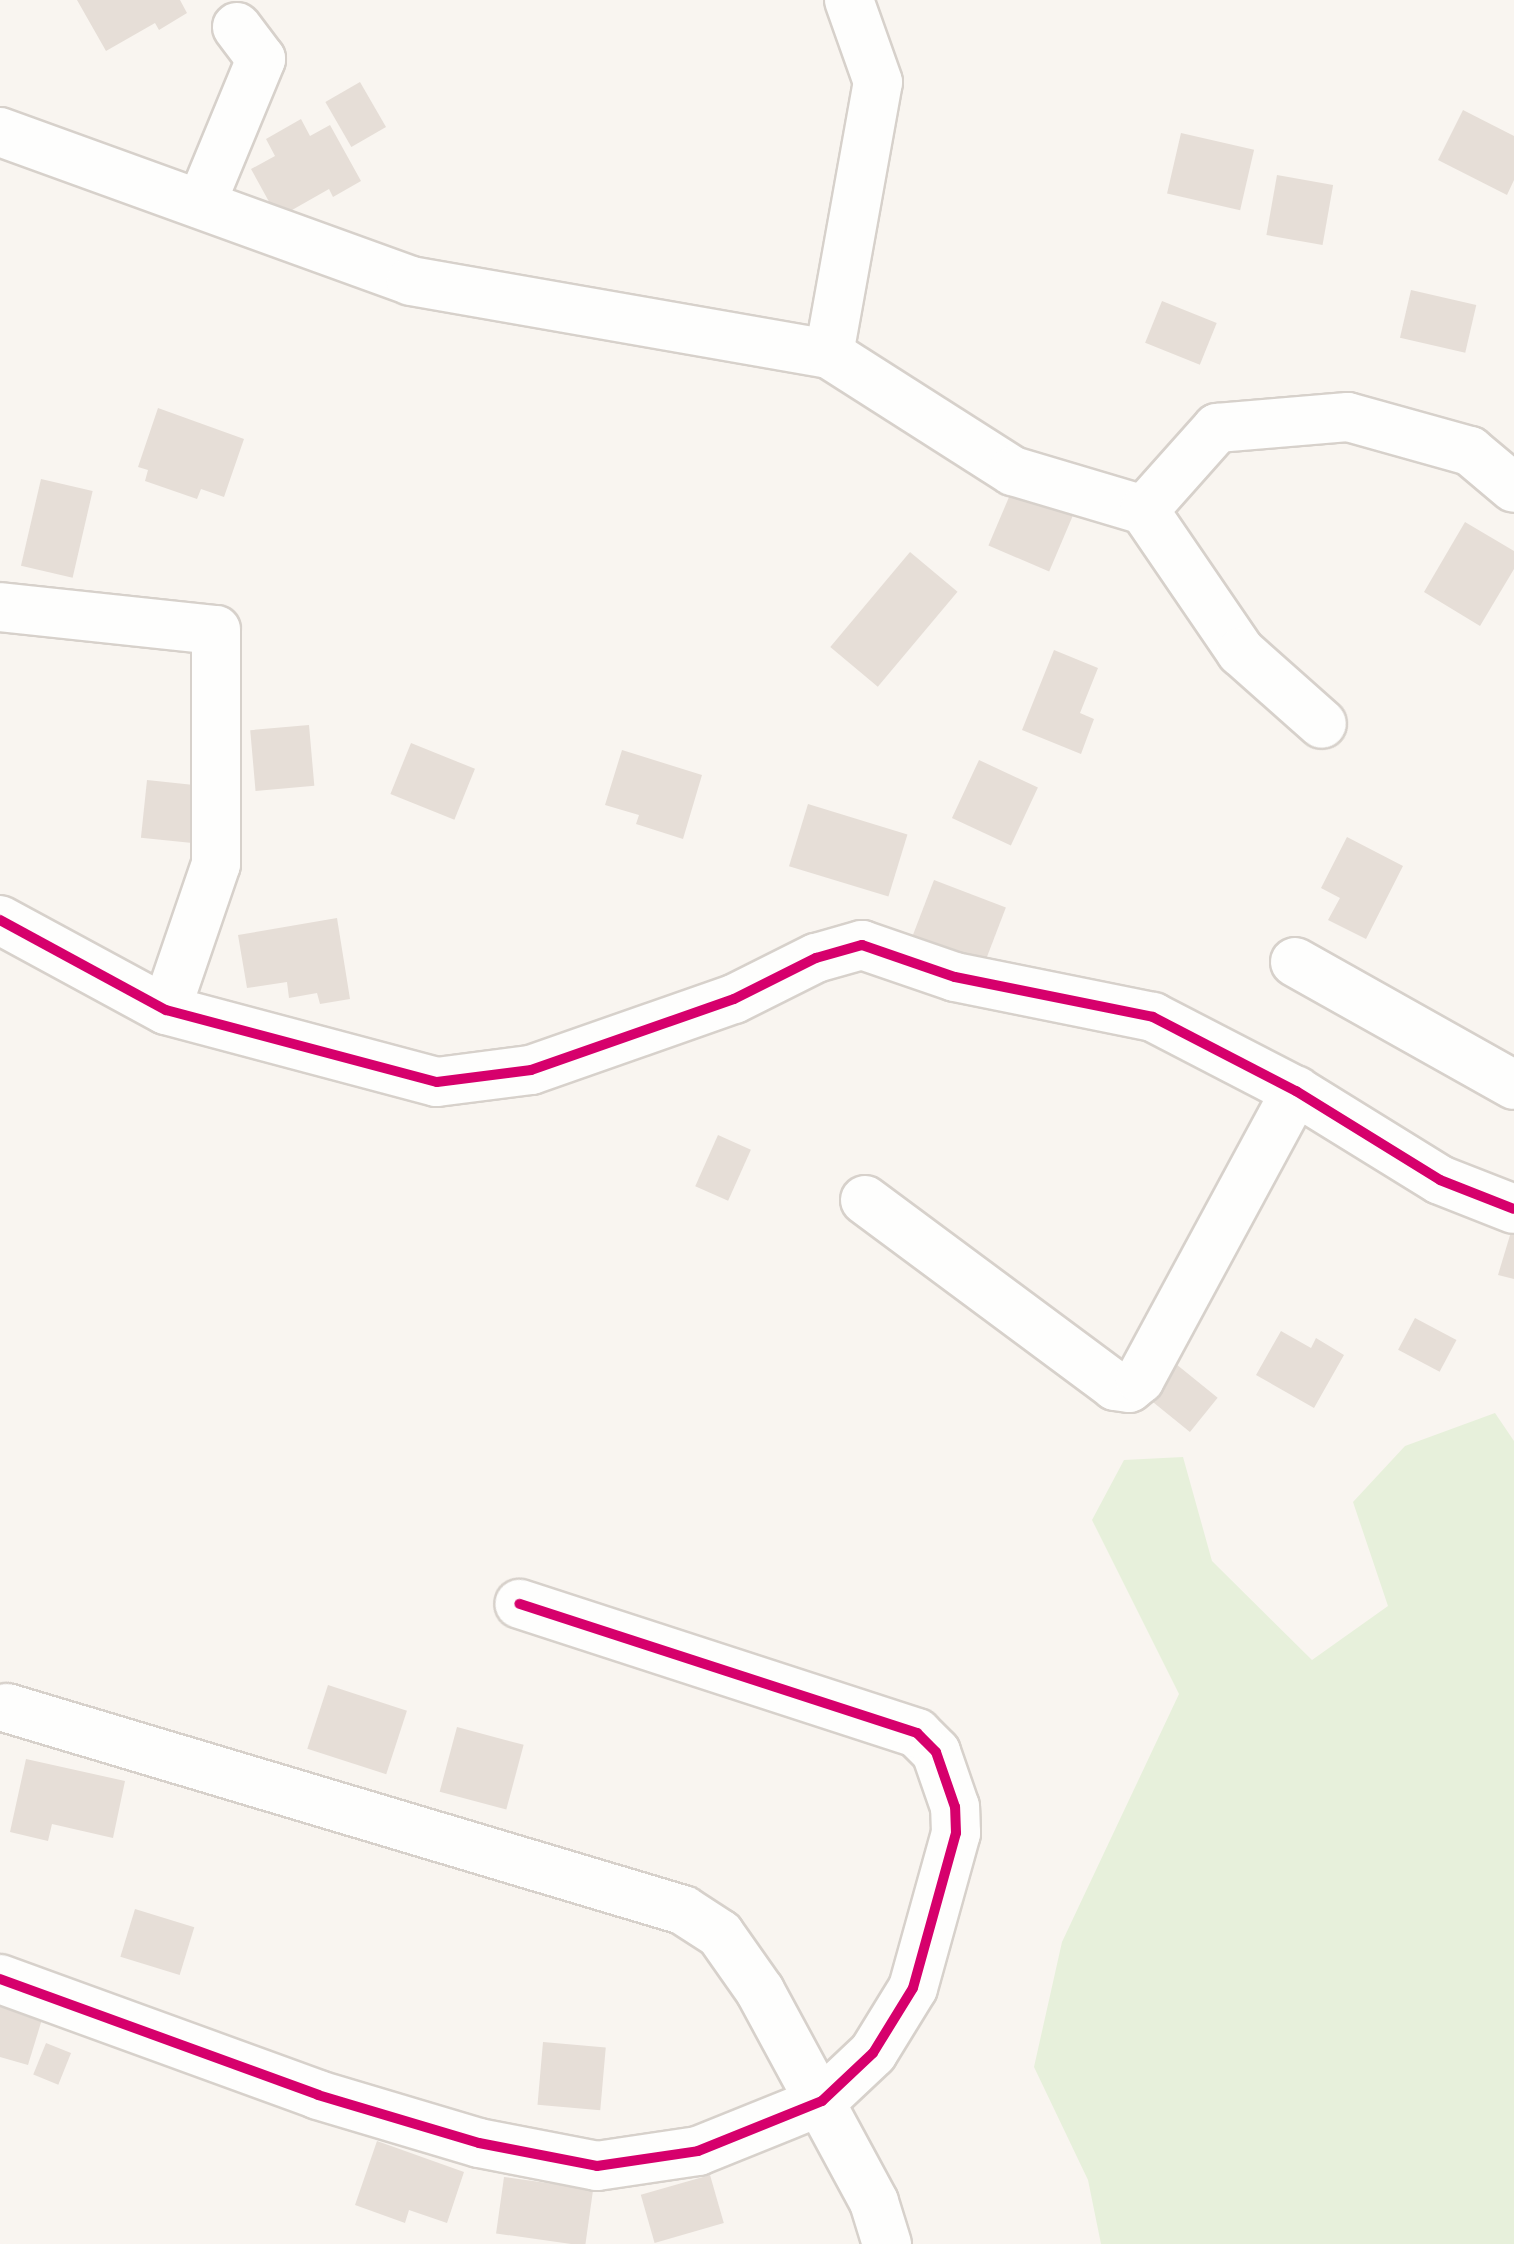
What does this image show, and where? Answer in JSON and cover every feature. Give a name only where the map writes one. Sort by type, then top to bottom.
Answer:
[{"type":"street","points":[[829,354],[878,82],[850,0]]},
{"type":"street","points":[[201,204],[261,59],[237,27]]},
{"type":"street","points":[[0,132],[411,281],[829,354],[1013,471],[1144,510],[1241,652],[1322,724]]},
{"type":"street","points":[[1144,510],[1217,428],[1348,416],[1470,451],[1514,488]]},
{"type":"street","points":[[0,607],[216,630],[216,864],[166,1010]]},
{"type":"street","points":[[0,920],[166,1010],[438,1082],[532,1070],[734,1000],[816,958],[862,945],[954,978],[1153,1017],[1296,1091],[1440,1180],[1514,1209]]},
{"type":"street","points":[[1295,962],[1514,1085]]},
{"type":"street","points":[[865,1200],[1115,1386],[1129,1388],[1140,1380],[1296,1091]]},
{"type":"street","points":[[0,1978],[318,2095],[479,2143],[597,2166],[698,2151],[822,2102],[873,2053],[912,1988],[956,1833],[955,1807],[936,1752],[917,1733],[520,1604]]},
{"type":"street","points":[[8,1708],[683,1910],[720,1934],[822,2102],[874,2202],[887,2244]]},
{"type":"green space","points":[[1495,1413],[1514,1441],[1514,2244],[1101,2244],[1088,2180],[1034,2067],[1062,1942],[1179,1694],[1092,1520],[1124,1460],[1183,1457],[1212,1561],[1312,1660],[1388,1606],[1353,1502],[1405,1446]]},
{"type":"building","points":[[77,0],[180,0],[187,13],[159,30],[155,23],[106,51]]},
{"type":"building","points":[[360,82],[386,127],[351,147],[325,102]]},
{"type":"building","points":[[1463,110],[1514,136],[1514,180],[1507,195],[1438,160]]},
{"type":"building","points":[[301,119],[310,136],[330,125],[361,181],[333,197],[329,189],[278,218],[251,169],[275,156],[266,139]]},
{"type":"building","points":[[1181,133],[1254,150],[1240,210],[1167,193]]},
{"type":"building","points":[[1277,175],[1333,185],[1323,245],[1266,235]]},
{"type":"building","points":[[1411,290],[1476,305],[1465,353],[1400,338]]},
{"type":"building","points":[[1162,301],[1217,323],[1200,365],[1145,343]]},
{"type":"building","points":[[158,408],[244,439],[224,497],[201,489],[197,499],[145,481],[148,470],[138,467]]},
{"type":"building","points":[[41,479],[93,491],[73,578],[21,566]]},
{"type":"building","points":[[1015,483],[1076,509],[1049,571],[988,546]]},
{"type":"building","points":[[1465,522],[1514,551],[1514,569],[1480,626],[1424,592]]},
{"type":"building","points":[[910,552],[957,592],[878,687],[830,647]]},
{"type":"building","points":[[1054,650],[1098,668],[1080,713],[1094,719],[1081,754],[1022,730]]},
{"type":"building","points":[[309,725],[314,786],[256,791],[250,730]]},
{"type":"building","points":[[411,743],[475,769],[454,820],[390,794]]},
{"type":"building","points":[[622,750],[702,775],[683,839],[636,824],[639,815],[605,805]]},
{"type":"building","points":[[979,760],[1038,787],[1011,845],[952,818]]},
{"type":"building","points":[[147,780],[206,786],[200,844],[141,838]]},
{"type":"building","points":[[808,804],[907,834],[888,897],[789,866]]},
{"type":"building","points":[[1347,837],[1403,866],[1366,939],[1328,920],[1340,898],[1321,888]]},
{"type":"building","points":[[934,880],[1006,908],[984,965],[912,938]]},
{"type":"building","points":[[337,918],[350,999],[320,1004],[317,993],[289,998],[287,982],[247,988],[238,935]]},
{"type":"building","points":[[718,1135],[751,1150],[728,1201],[695,1186]]},
{"type":"building","points":[[1514,1222],[1514,1279],[1498,1275]]},
{"type":"building","points":[[1415,1318],[1456,1340],[1440,1372],[1398,1350]]},
{"type":"building","points":[[1281,1331],[1311,1348],[1316,1338],[1344,1355],[1314,1408],[1256,1375]]},
{"type":"building","points":[[1171,1360],[1218,1398],[1190,1432],[1143,1394]]},
{"type":"building","points":[[328,1685],[407,1711],[386,1774],[307,1749]]},
{"type":"building","points":[[457,1727],[524,1745],[506,1810],[440,1792]]},
{"type":"building","points":[[26,1759],[125,1781],[113,1838],[52,1824],[48,1841],[10,1832]]},
{"type":"building","points":[[135,1909],[194,1927],[180,1975],[120,1957]]},
{"type":"building","points":[[0,2002],[43,2016],[28,2065],[0,2057]]},
{"type":"building","points":[[543,2042],[606,2047],[600,2110],[538,2105]]},
{"type":"building","points":[[46,2043],[71,2053],[58,2085],[33,2075]]},
{"type":"building","points":[[377,2141],[464,2172],[447,2223],[409,2210],[405,2223],[355,2205]]},
{"type":"building","points":[[710,2175],[724,2223],[655,2243],[641,2195]]},
{"type":"building","points":[[504,2177],[593,2190],[585,2244],[496,2233]]},
{"type":"cycle path","points":[[0,920],[166,1010],[437,1082],[531,1070],[734,999],[816,958],[862,945],[955,977],[1153,1017],[1296,1091],[1440,1180],[1514,1209]]},
{"type":"cycle path","points":[[0,1979],[318,2095],[479,2143],[597,2166],[698,2151],[822,2101],[873,2053],[913,1988],[956,1833],[955,1807],[936,1752],[917,1733],[519,1604]]}]
